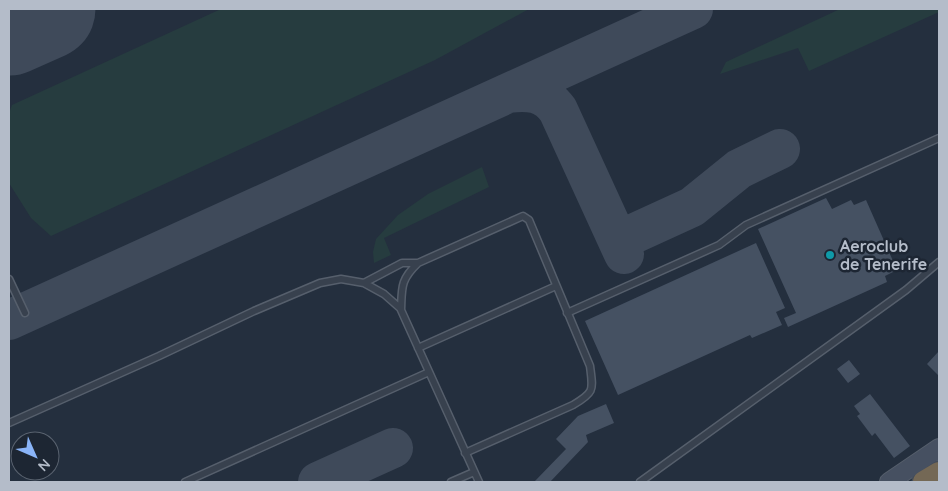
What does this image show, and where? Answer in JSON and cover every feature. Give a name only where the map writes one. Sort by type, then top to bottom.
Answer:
[{"type":"highway","points":[[924,482],[939,473]]},
{"type":"main road","points":[[889,482],[939,448]]},
{"type":"lane","points":[[567,313],[719,245],[746,225],[939,138]]},
{"type":"lane","points":[[465,453],[573,405],[588,396],[593,386],[590,366],[530,220],[523,216],[418,263],[408,273],[400,293],[401,309],[465,453],[479,482]]},
{"type":"lane","points":[[640,482],[906,290],[939,262]]},
{"type":"lane","points":[[364,283],[402,263],[418,263]]},
{"type":"lane","points":[[9,279],[25,313]]},
{"type":"lane","points":[[9,423],[160,356],[254,311],[320,283],[341,279],[364,283],[384,294],[401,309]]},
{"type":"lane","points":[[418,348],[556,286]]},
{"type":"lane","points":[[185,482],[429,372]]},
{"type":"lane","points":[[451,482],[474,472]]},
{"type":"green space","points":[[221,9],[529,9],[435,60],[51,236],[31,218],[9,183],[9,113],[12,105]]},
{"type":"green space","points":[[840,9],[939,9],[939,12],[809,71],[798,48],[720,74],[726,62]]},
{"type":"green space","points":[[482,167],[489,187],[384,238],[391,255],[374,263],[373,252],[376,239],[398,215],[428,194]]},
{"type":"building","name":"Aeroclub de Tenerife","points":[[826,198],[832,209],[851,200],[854,205],[866,200],[897,270],[885,276],[887,282],[788,327],[784,318],[796,313],[758,229]]},
{"type":"building","points":[[756,243],[785,308],[776,312],[782,325],[752,338],[750,335],[618,395],[585,321]]},
{"type":"building","points":[[939,351],[939,376],[927,364]]},
{"type":"building","points":[[849,360],[860,374],[848,383],[837,369]]},
{"type":"building","points":[[870,394],[910,446],[894,458],[875,433],[872,436],[857,416],[860,414],[854,406]]},
{"type":"building","points":[[606,404],[614,423],[586,435],[588,442],[550,482],[534,482],[566,449],[556,439],[578,416]]},
{"type":"taxiway","points":[[9,320],[693,9]]},
{"type":"taxiway","points":[[508,93],[530,92],[542,96],[548,99],[558,110],[624,254]]},
{"type":"taxiway","points":[[611,225],[620,234],[633,234],[692,207],[739,169],[780,149]]},
{"type":"taxiway","points":[[318,482],[393,448]]},
{"type":"runway","points":[[9,25],[45,9]]},
{"type":"place","name":"Aeroclub de Tenerife","points":[[830,255]]}]
